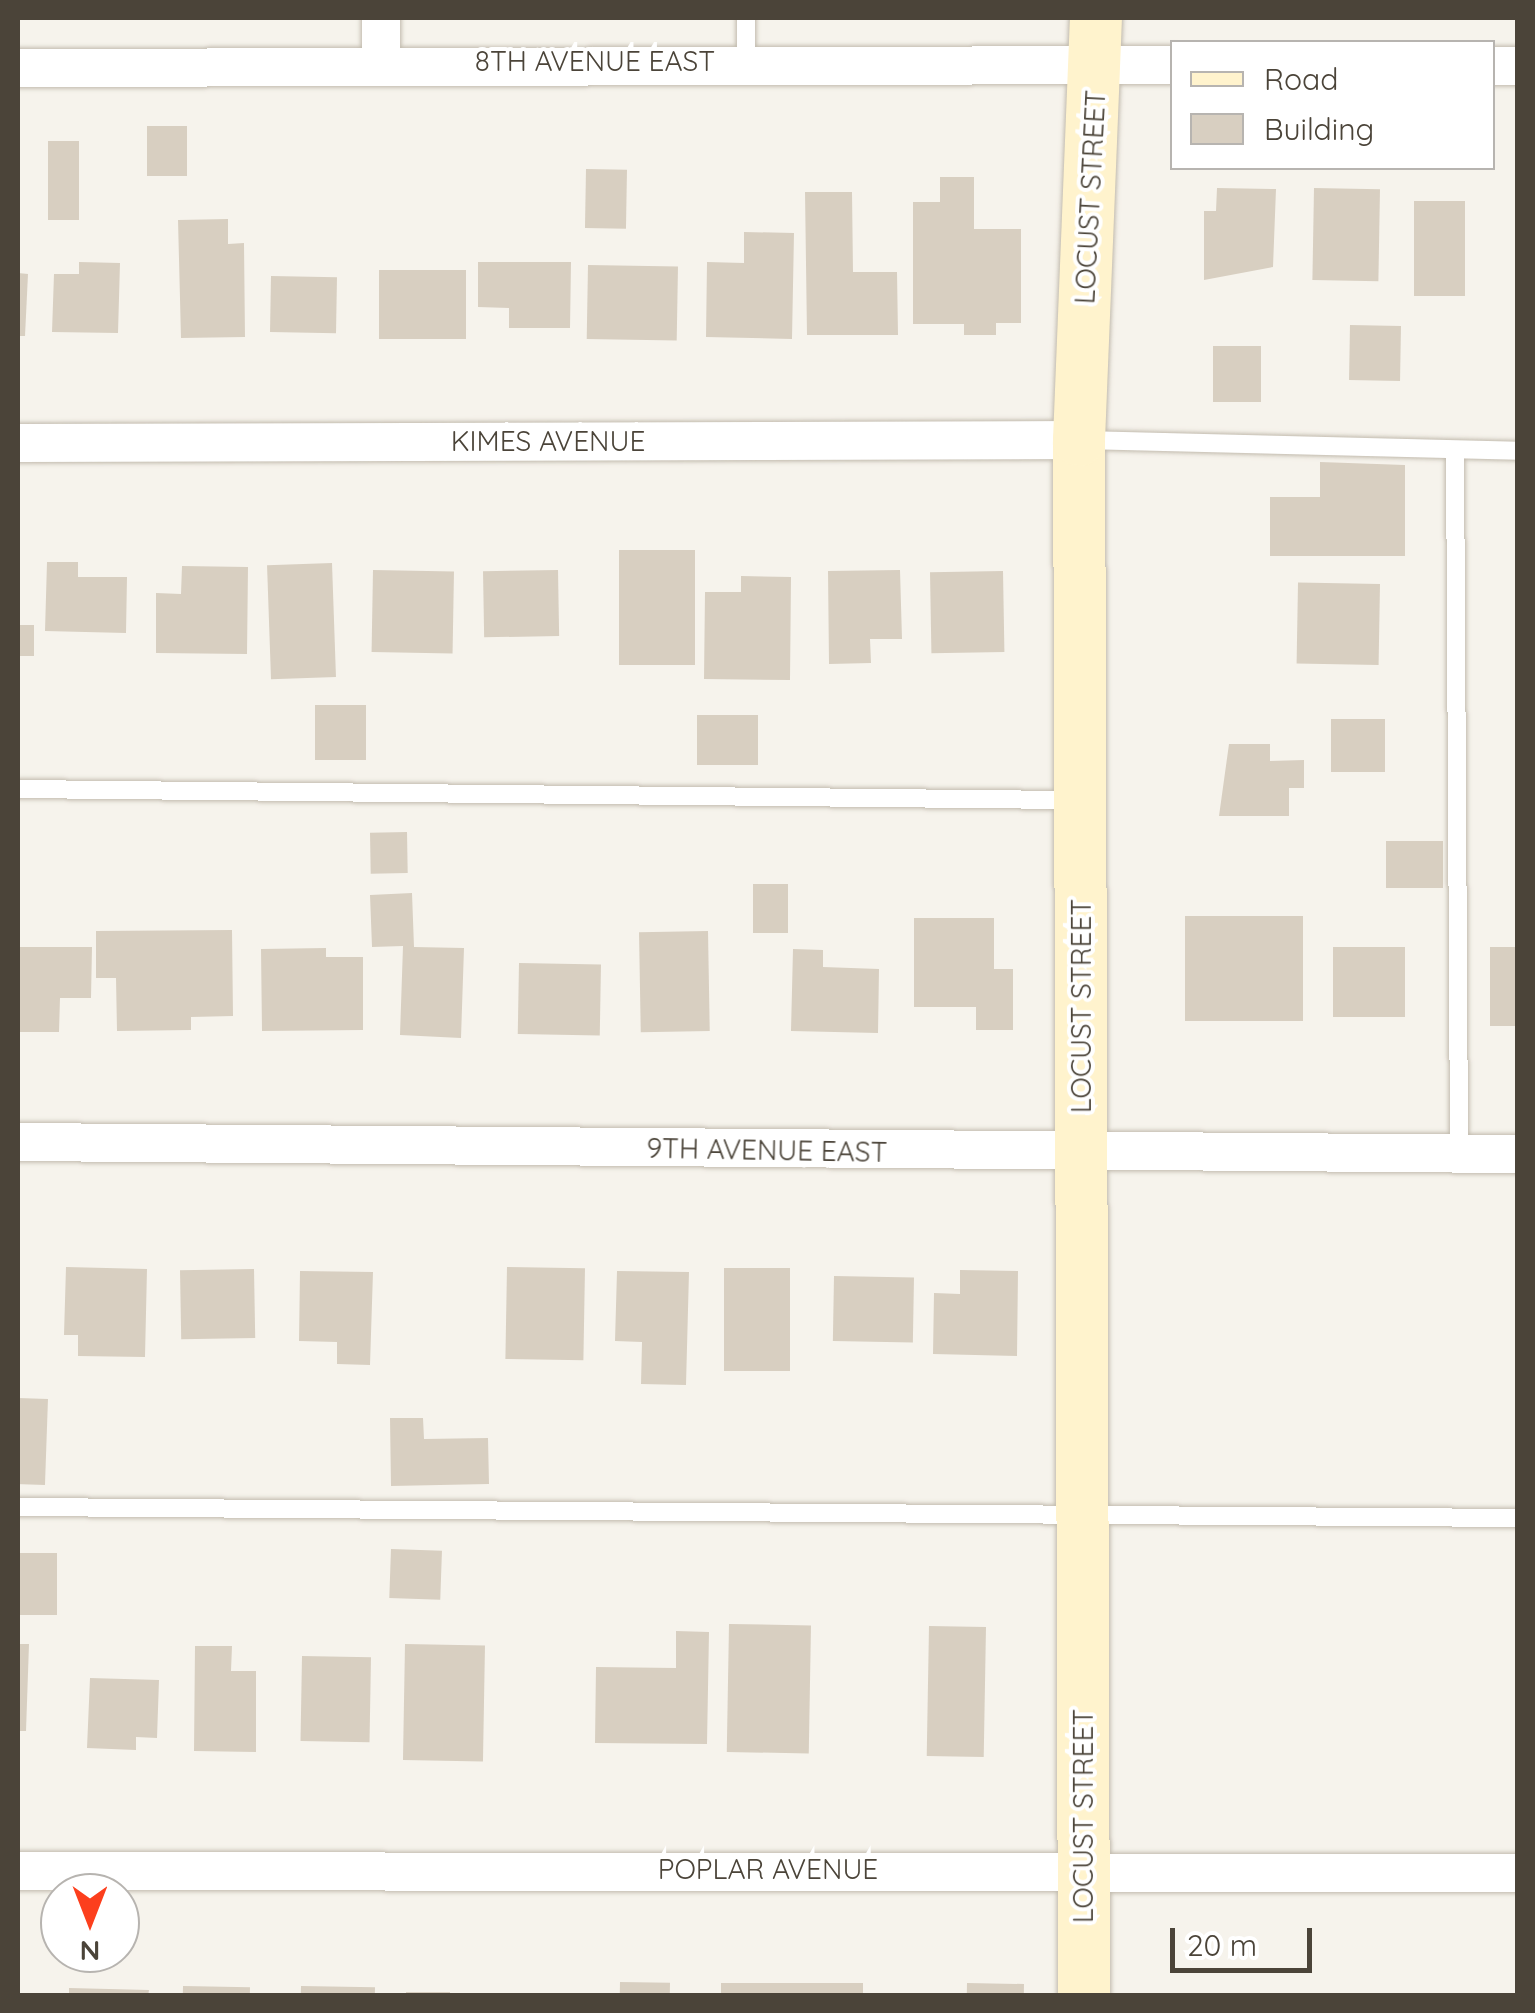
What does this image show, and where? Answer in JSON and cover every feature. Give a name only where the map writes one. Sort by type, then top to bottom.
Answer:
[{"type":"street","points":[[381,18],[382,61]]},
{"type":"street","name":"8TH AVENUE EAST","points":[[18,68],[382,61],[746,62],[1096,41],[1170,63]]},
{"type":"street","name":"LOCUST STREET","points":[[1084,1996],[1079,440],[1096,41]]},
{"type":"street","name":"KIMES AVENUE","points":[[18,442],[1079,440]]},
{"type":"street","name":"9TH AVENUE EAST","points":[[18,1142],[1081,1154],[1518,1154]]},
{"type":"street","name":"POPLAR AVENUE","points":[[18,1871],[1084,1869],[1518,1873]]},
{"type":"lane","points":[[746,18],[746,62]]},
{"type":"lane","points":[[1079,440],[1518,451]]},
{"type":"lane","points":[[1455,450],[1459,1154]]},
{"type":"lane","points":[[18,789],[1080,800]]},
{"type":"lane","points":[[18,1508],[1518,1518]]},
{"type":"building","points":[[147,126],[187,126],[187,176],[147,176]]},
{"type":"building","points":[[48,141],[79,141],[79,220],[48,220]]},
{"type":"building","points":[[586,169],[627,170],[626,229],[585,228]]},
{"type":"building","points":[[940,177],[974,177],[974,229],[1021,229],[1021,323],[996,323],[996,335],[964,335],[964,324],[913,324],[913,202],[940,202]]},
{"type":"building","points":[[1217,188],[1276,189],[1273,267],[1204,280],[1204,211],[1216,211]]},
{"type":"building","points":[[1314,188],[1380,189],[1378,281],[1312,280]]},
{"type":"building","points":[[805,192],[852,192],[853,272],[897,272],[898,335],[807,335]]},
{"type":"building","points":[[1414,201],[1465,201],[1465,296],[1414,296]]},
{"type":"building","points":[[228,219],[228,244],[244,243],[245,337],[181,338],[178,220]]},
{"type":"building","points":[[744,232],[794,233],[792,339],[706,337],[707,262],[744,263]]},
{"type":"building","points":[[79,262],[120,263],[118,333],[52,332],[54,274],[79,274]]},
{"type":"building","points":[[478,262],[571,262],[570,328],[509,328],[509,308],[478,307]]},
{"type":"building","points":[[588,265],[678,267],[677,341],[587,339]]},
{"type":"building","points":[[379,270],[466,270],[466,339],[379,339]]},
{"type":"building","points":[[18,273],[28,274],[25,336],[18,336]]},
{"type":"building","points":[[271,276],[337,277],[336,333],[270,332]]},
{"type":"building","points":[[1350,325],[1401,326],[1400,381],[1349,380]]},
{"type":"building","points":[[1213,346],[1261,346],[1261,402],[1213,402]]},
{"type":"building","points":[[1320,462],[1405,465],[1405,556],[1270,556],[1270,497],[1320,497]]},
{"type":"building","points":[[619,550],[695,550],[695,665],[619,665]]},
{"type":"building","points":[[47,562],[78,562],[78,577],[127,577],[126,633],[45,631]]},
{"type":"building","points":[[332,563],[336,677],[271,679],[267,565]]},
{"type":"building","points":[[182,566],[248,567],[247,654],[156,653],[156,593],[181,594]]},
{"type":"building","points":[[373,570],[454,571],[453,653],[372,652]]},
{"type":"building","points":[[558,570],[559,636],[484,637],[483,571]]},
{"type":"building","points":[[900,570],[902,639],[870,639],[871,663],[829,664],[828,571]]},
{"type":"building","points":[[1003,571],[1004,652],[931,653],[930,572]]},
{"type":"building","points":[[741,576],[791,577],[790,680],[704,679],[705,592],[741,592]]},
{"type":"building","points":[[1298,583],[1380,584],[1379,665],[1297,664]]},
{"type":"building","points":[[18,625],[34,625],[34,656],[18,656]]},
{"type":"building","points":[[315,705],[366,705],[366,760],[315,760]]},
{"type":"building","points":[[697,715],[758,715],[758,765],[697,765]]},
{"type":"building","points":[[1331,719],[1385,719],[1385,772],[1331,772]]},
{"type":"building","points":[[1229,744],[1270,744],[1270,761],[1304,760],[1304,788],[1289,788],[1289,816],[1219,816]]},
{"type":"building","points":[[407,832],[408,873],[371,874],[370,833]]},
{"type":"building","points":[[1386,841],[1443,841],[1443,888],[1386,888]]},
{"type":"building","points":[[753,884],[788,884],[788,933],[753,933]]},
{"type":"building","points":[[412,893],[414,947],[464,948],[461,1038],[400,1035],[403,946],[372,947],[370,895]]},
{"type":"building","points":[[1185,916],[1303,916],[1303,1021],[1185,1021]]},
{"type":"building","points":[[914,918],[994,918],[994,969],[1013,969],[1013,1030],[976,1030],[976,1007],[914,1007]]},
{"type":"building","points":[[232,930],[233,1016],[191,1017],[191,1030],[117,1031],[116,978],[96,978],[96,931]]},
{"type":"building","points":[[708,931],[710,1031],[641,1032],[639,932]]},
{"type":"building","points":[[18,947],[92,947],[91,998],[60,998],[59,1032],[18,1032]]},
{"type":"building","points":[[1333,947],[1405,947],[1405,1017],[1333,1017]]},
{"type":"building","points":[[1490,947],[1518,947],[1518,1026],[1490,1026]]},
{"type":"building","points":[[326,948],[326,957],[363,957],[363,1030],[262,1031],[261,949]]},
{"type":"building","points":[[793,949],[823,950],[823,967],[879,969],[878,1033],[791,1031]]},
{"type":"building","points":[[519,963],[601,964],[600,1035],[518,1034]]},
{"type":"building","points":[[66,1267],[147,1269],[145,1357],[78,1356],[78,1335],[64,1335]]},
{"type":"building","points":[[507,1267],[585,1268],[583,1360],[505,1359]]},
{"type":"building","points":[[724,1268],[790,1268],[790,1371],[724,1371]]},
{"type":"building","points":[[254,1269],[255,1338],[181,1339],[180,1270]]},
{"type":"building","points":[[960,1270],[1018,1271],[1017,1356],[933,1354],[934,1293],[960,1294]]},
{"type":"building","points":[[300,1271],[373,1272],[370,1365],[337,1364],[337,1342],[299,1341]]},
{"type":"building","points":[[617,1271],[689,1272],[686,1385],[641,1384],[642,1342],[615,1341]]},
{"type":"building","points":[[834,1276],[914,1277],[913,1342],[833,1341]]},
{"type":"building","points":[[18,1398],[48,1399],[45,1485],[18,1484]]},
{"type":"building","points":[[390,1418],[423,1418],[424,1439],[488,1438],[489,1484],[391,1486]]},
{"type":"building","points":[[391,1549],[442,1551],[440,1600],[389,1598]]},
{"type":"building","points":[[18,1553],[57,1553],[57,1615],[18,1615]]},
{"type":"building","points":[[729,1624],[811,1625],[809,1753],[727,1752]]},
{"type":"building","points":[[929,1626],[986,1627],[984,1757],[927,1756]]},
{"type":"building","points":[[676,1631],[709,1632],[707,1744],[595,1743],[596,1667],[676,1668]]},
{"type":"building","points":[[18,1644],[29,1644],[26,1731],[18,1731]]},
{"type":"building","points":[[405,1644],[485,1645],[483,1761],[403,1760]]},
{"type":"building","points":[[195,1646],[232,1646],[231,1671],[256,1671],[256,1752],[194,1751]]},
{"type":"building","points":[[302,1656],[371,1657],[370,1742],[301,1741]]},
{"type":"building","points":[[90,1678],[159,1680],[157,1738],[136,1737],[136,1750],[87,1748]]},
{"type":"building","points":[[620,1982],[670,1983],[670,1996],[620,1996]]},
{"type":"building","points":[[721,1983],[863,1983],[863,1996],[721,1996]]},
{"type":"building","points":[[967,1983],[1024,1984],[1024,1996],[967,1996]]},
{"type":"building","points":[[183,1986],[250,1987],[250,1996],[183,1996]]},
{"type":"building","points":[[301,1986],[375,1987],[375,1996],[301,1996]]},
{"type":"building","points":[[69,1988],[149,1990],[148,1996],[69,1996]]},
{"type":"building","points":[[406,1992],[450,1992],[450,1996],[406,1996]]}]
